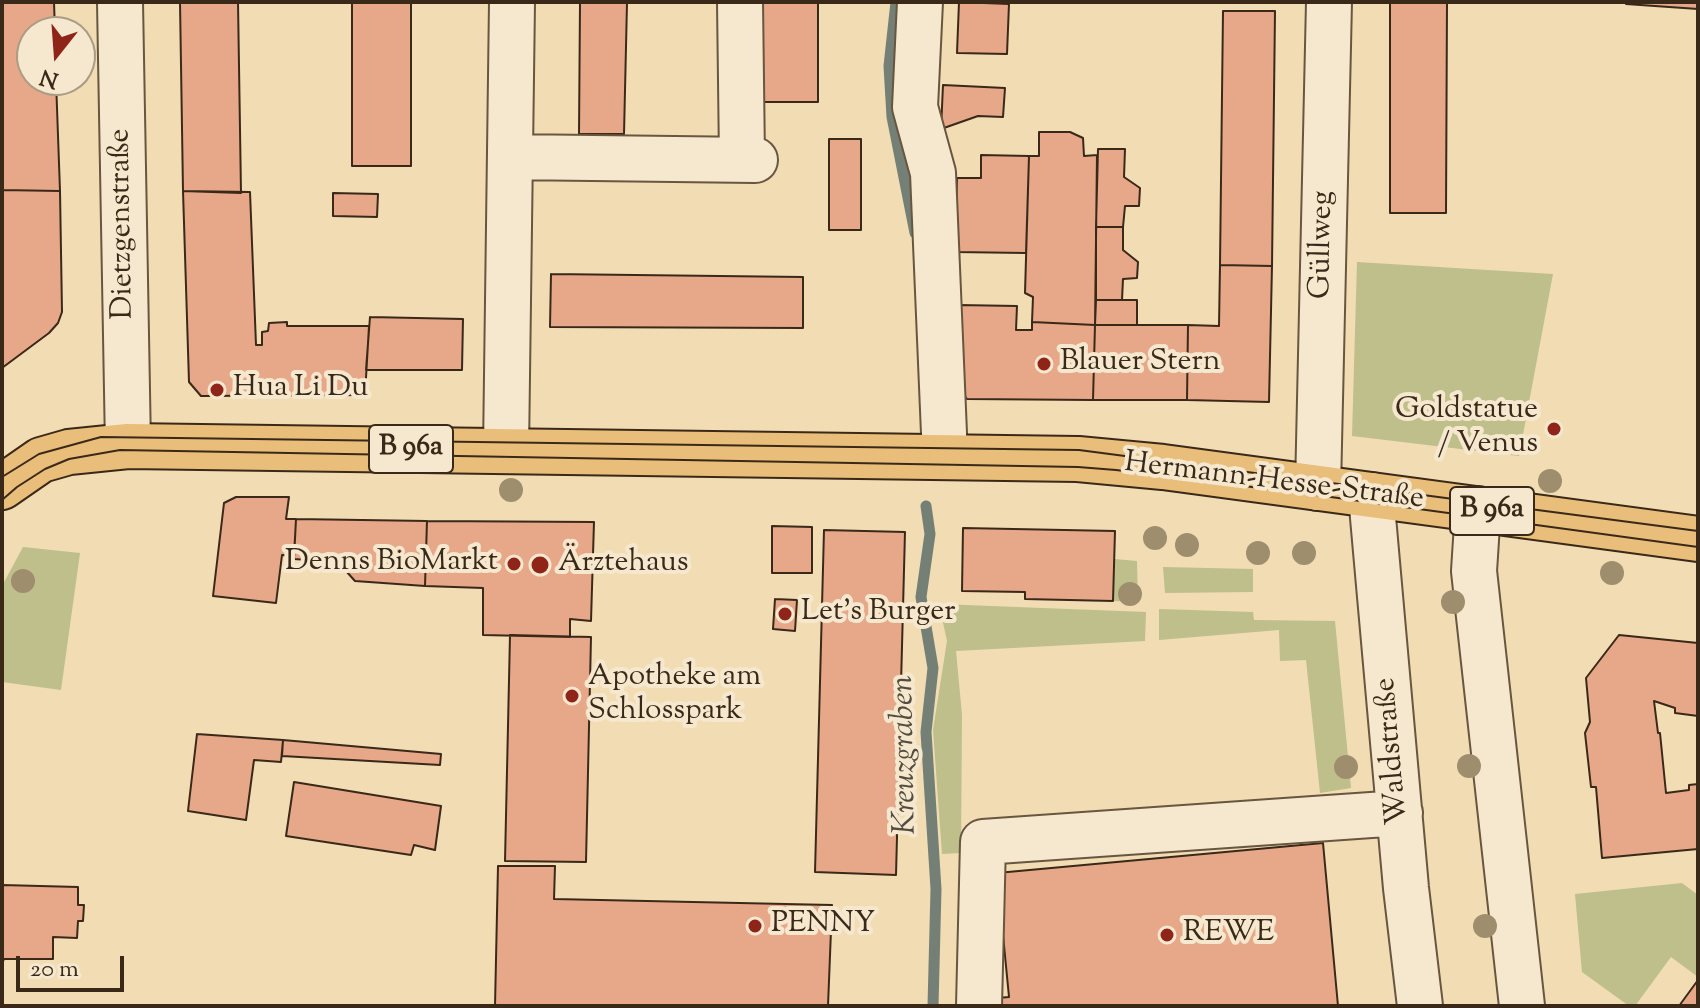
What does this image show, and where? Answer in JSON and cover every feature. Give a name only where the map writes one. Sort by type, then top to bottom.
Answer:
[{"type":"main road","name":"Hermann-Hesse-Straße","points":[[141,446],[1114,462],[1698,539]]},
{"type":"main road","name":"B 96a","points":[[2,487],[41,460],[69,452],[141,446]]},
{"type":"street","name":"Dietzgenstraße","points":[[120,2],[141,446]]},
{"type":"street","points":[[506,450],[512,2]]},
{"type":"street","points":[[511,157],[748,160],[740,2]]},
{"type":"street","points":[[920,2],[915,107],[933,173],[945,457]]},
{"type":"street","name":"Güllweg","points":[[1318,488],[1329,2]]},
{"type":"street","name":"Waldstraße","points":[[1371,495],[1420,1006]]},
{"type":"street","points":[[1478,509],[1474,571],[1522,1006]]},
{"type":"street","points":[[979,1006],[983,842],[1400,813]]},
{"type":"green space","points":[[1357,262],[1553,274],[1519,456],[1352,436]]},
{"type":"green space","points":[[23,547],[80,553],[61,690],[2,682],[2,586]]},
{"type":"green space","points":[[1114,559],[1137,561],[1138,602],[1113,601]]},
{"type":"green space","points":[[1163,567],[1253,569],[1253,592],[1165,593]]},
{"type":"green space","points":[[939,604],[1146,612],[1145,641],[956,651],[962,715],[961,853],[942,854],[933,730],[947,641]]},
{"type":"green space","points":[[1159,609],[1253,612],[1254,620],[1335,621],[1351,788],[1320,793],[1306,660],[1280,661],[1279,630],[1159,640]]},
{"type":"green space","points":[[1682,883],[1698,895],[1698,977],[1671,957],[1635,1006],[1629,1006],[1582,972],[1575,894]]},
{"type":"building","points":[[2,2],[54,2],[54,16],[16,16],[16,96],[57,96],[60,191],[2,190]]},
{"type":"building","points":[[180,2],[238,2],[241,193],[183,191]]},
{"type":"building","points":[[352,2],[411,2],[411,166],[352,166]]},
{"type":"building","points":[[576,2],[627,3],[624,134],[579,134],[580,3]]},
{"type":"building","points":[[759,2],[818,2],[818,102],[759,102]]},
{"type":"building","points":[[959,2],[1009,4],[1007,54],[957,53]]},
{"type":"building","points":[[1390,2],[1447,2],[1446,213],[1390,213]]},
{"type":"building","points":[[1698,2],[1698,9],[1626,4]]},
{"type":"building","points":[[1223,11],[1275,11],[1272,266],[1220,265]]},
{"type":"building","points":[[943,85],[1005,88],[1003,117],[978,116],[941,129]]},
{"type":"building","points":[[1039,132],[1070,132],[1083,138],[1084,156],[1097,155],[1095,325],[1032,322],[1033,297],[1025,293],[1029,156],[1039,156]]},
{"type":"building","points":[[829,139],[861,139],[861,230],[829,230]]},
{"type":"building","points":[[1098,149],[1125,149],[1124,177],[1140,188],[1139,206],[1125,206],[1123,227],[1096,227]]},
{"type":"building","points":[[981,155],[1029,156],[1026,253],[955,252],[957,178],[981,178]]},
{"type":"building","points":[[2,190],[60,191],[62,312],[49,333],[2,368]]},
{"type":"building","points":[[183,191],[250,192],[256,345],[262,345],[262,332],[268,331],[269,323],[287,322],[287,326],[369,326],[365,395],[201,396],[189,382]]},
{"type":"building","points":[[333,193],[378,194],[377,217],[333,216]]},
{"type":"building","points":[[1096,227],[1123,227],[1123,250],[1138,262],[1137,278],[1123,279],[1122,300],[1096,300]]},
{"type":"building","points":[[1220,265],[1272,266],[1269,402],[1187,400],[1188,325],[1219,326]]},
{"type":"building","points":[[551,274],[803,277],[803,328],[550,327]]},
{"type":"building","points":[[1096,300],[1137,300],[1137,325],[1095,325]]},
{"type":"building","points":[[958,305],[1017,306],[1016,330],[1032,330],[1032,322],[1095,325],[1093,400],[967,399],[957,386]]},
{"type":"building","points":[[370,317],[463,319],[462,370],[366,370]]},
{"type":"building","points":[[1095,325],[1188,325],[1187,400],[1093,400]]},
{"type":"building","points":[[236,497],[289,497],[286,519],[296,519],[294,556],[282,555],[276,603],[213,596],[224,503]]},
{"type":"building","points":[[296,519],[427,521],[425,586],[355,581],[346,571],[321,569],[321,561],[294,559]]},
{"type":"building","points":[[427,521],[594,522],[591,621],[570,619],[570,637],[483,635],[483,588],[425,586]]},
{"type":"building","points":[[772,526],[812,527],[812,573],[772,573]]},
{"type":"building","points":[[963,528],[1115,531],[1113,601],[1025,599],[1025,592],[962,591]]},
{"type":"building","points":[[824,530],[905,532],[896,875],[815,872]]},
{"type":"building","name":"Let's Burger","points":[[775,599],[797,600],[795,631],[773,629]]},
{"type":"building","points":[[510,635],[591,637],[586,862],[505,861]]},
{"type":"building","points":[[1619,635],[1698,643],[1698,716],[1675,713],[1675,708],[1654,701],[1666,793],[1689,790],[1689,785],[1698,784],[1698,849],[1602,858],[1596,787],[1591,787],[1585,733],[1590,722],[1586,678]]},
{"type":"building","points":[[197,734],[283,740],[281,762],[254,760],[246,820],[188,811]]},
{"type":"building","points":[[283,740],[441,754],[440,765],[282,756]]},
{"type":"building","points":[[294,782],[441,806],[435,850],[414,845],[411,855],[286,836]]},
{"type":"building","name":"REWE","points":[[1323,843],[1338,1006],[997,1006],[997,998],[1009,997],[997,873]]},
{"type":"building","points":[[498,866],[555,866],[554,899],[832,905],[828,1006],[495,1006]]},
{"type":"building","points":[[2,885],[78,887],[78,905],[84,905],[83,921],[78,921],[77,938],[53,937],[53,959],[4,959],[2,964]]},
{"type":"building","points":[[1698,980],[1698,1006],[1679,1006]]},
{"type":"waterway","name":"Kreuzgraben","points":[[896,2],[889,66],[892,117],[915,233]]},
{"type":"waterway","name":"Kreuzgraben","points":[[926,506],[930,534],[921,597],[933,668],[926,732],[936,889],[933,1006]]},
{"type":"tram line","points":[[2,477],[39,454],[101,437],[1079,450],[1698,531]]},
{"type":"tram line","points":[[2,500],[45,469],[69,459],[120,450],[1078,467],[1316,495],[1698,547]]},
{"type":"place","name":"Blauer Stern","points":[[1044,364]]},
{"type":"place","name":"Hua Li Du","points":[[217,390]]},
{"type":"place","name":"Goldstatue / Venus","points":[[1554,429]]},
{"type":"place","name":"Denns BioMarkt","points":[[514,564]]},
{"type":"place","name":"Ärztehaus","points":[[540,565]]},
{"type":"place","name":"Let's Burger","points":[[785,614]]},
{"type":"place","name":"Apotheke am Schlosspark","points":[[572,696]]},
{"type":"place","name":"PENNY","points":[[755,926]]},
{"type":"place","name":"REWE","points":[[1167,935]]}]
